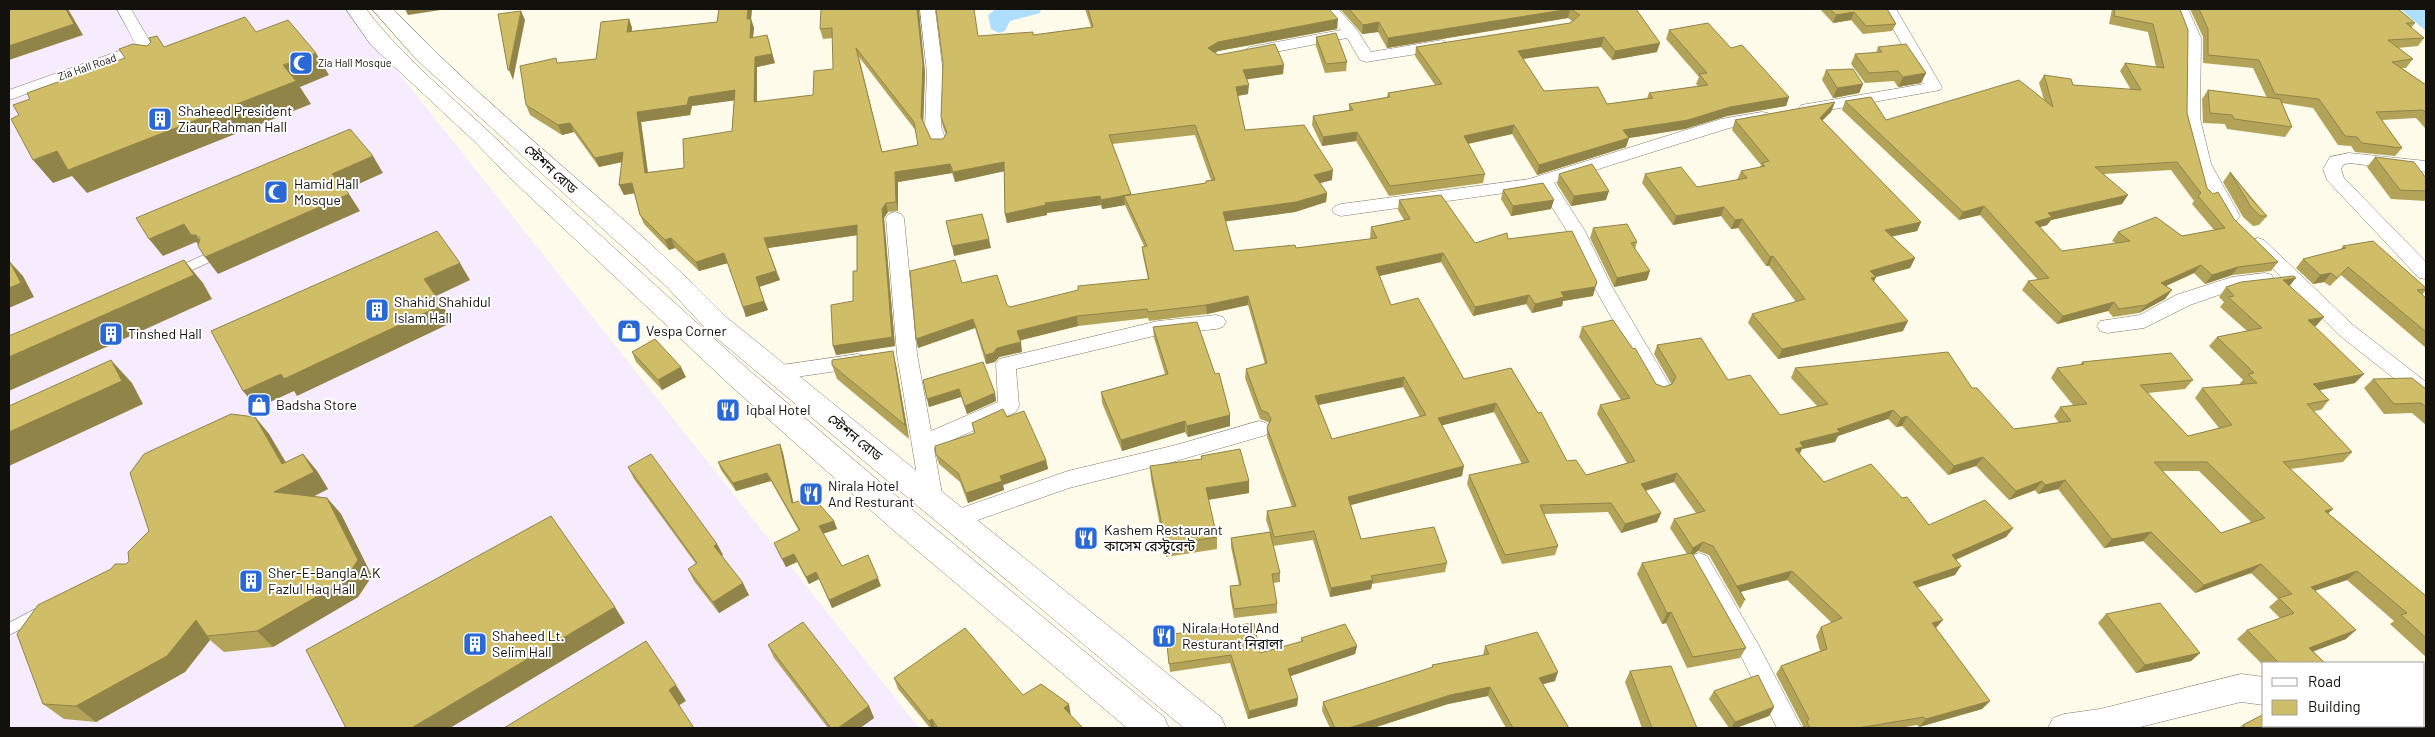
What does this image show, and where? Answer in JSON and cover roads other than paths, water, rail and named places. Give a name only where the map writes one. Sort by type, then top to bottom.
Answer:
[{"type":"main road","name":"স্টেশন রোড","points":[[356,9],[379,40],[482,136],[516,171],[741,379],[902,520],[1152,728]]},
{"type":"main road","name":"স্টেশন রোড","points":[[382,9],[425,55],[676,282],[717,324],[1209,728]]},
{"type":"street","points":[[124,9],[145,47],[157,64]]},
{"type":"street","points":[[929,9],[935,73],[933,127],[939,143]]},
{"type":"street","points":[[1330,9],[1352,33],[1366,57],[1454,43]]},
{"type":"street","points":[[1793,111],[1934,86],[1889,9]]},
{"type":"street","points":[[2181,9],[2193,38],[2192,118],[2202,164],[2235,222],[2346,330],[2426,394]]},
{"type":"street","points":[[1236,54],[1352,33]]},
{"type":"street","name":"Zia Hall Road","points":[[9,95],[145,47]]},
{"type":"street","points":[[1341,210],[1521,186],[1544,181],[1727,123],[1774,115]]},
{"type":"street","points":[[2426,166],[2349,158],[2336,161],[2332,169],[2336,180],[2426,273]]},
{"type":"street","points":[[1544,181],[1576,231],[1602,285],[1661,387]]},
{"type":"street","points":[[895,218],[892,356],[922,444],[932,500]]},
{"type":"street","points":[[2107,326],[2144,321],[2184,300],[2232,284],[2291,277]]},
{"type":"street","points":[[922,444],[1009,406],[1006,364],[1158,328],[1216,322]]},
{"type":"street","points":[[775,373],[892,356]]},
{"type":"street","points":[[955,519],[1068,480],[1176,453],[1259,429]]},
{"type":"street","points":[[1699,564],[1750,651],[1790,728]]},
{"type":"street","points":[[2064,728],[2100,723],[2241,688],[2262,692]]},
{"type":"lane","points":[[166,277],[208,258]]},
{"type":"lane","points":[[9,628],[51,607]]},
{"type":"water","points":[[996,9],[1041,9],[1040,13],[1010,21],[1005,31],[999,33],[991,29],[988,15]]},
{"type":"water","points":[[2400,9],[2426,9],[2426,31]]},
{"type":"place","name":"Zia Hall Mosque","points":[[301,63]]},
{"type":"place","name":"Shaheed President Ziaur Rahman Hall","points":[[160,119]]},
{"type":"place","name":"Hamid Hall Mosque","points":[[276,192]]},
{"type":"place","name":"Shahid Shahidul Islam Hall","points":[[377,310]]},
{"type":"place","name":"Vespa Corner","points":[[629,331]]},
{"type":"place","name":"Tinshed Hall","points":[[111,334]]},
{"type":"place","name":"Badsha Store","points":[[259,405]]},
{"type":"place","name":"Iqbal Hotel","points":[[728,410]]},
{"type":"place","name":"Nirala Hotel And Resturant","points":[[811,494]]},
{"type":"place","name":"Kashem Restaurant কাসেম রেস্টুরেন্ট","points":[[1086,538]]},
{"type":"place","name":"Sher-E-Bangla A.K Fazlul Haq Hall","points":[[251,581]]},
{"type":"place","name":"Nirala Hotel And Resturant নিরালা","points":[[1164,636]]},
{"type":"place","name":"Shaheed Lt. Selim Hall","points":[[475,644]]}]
